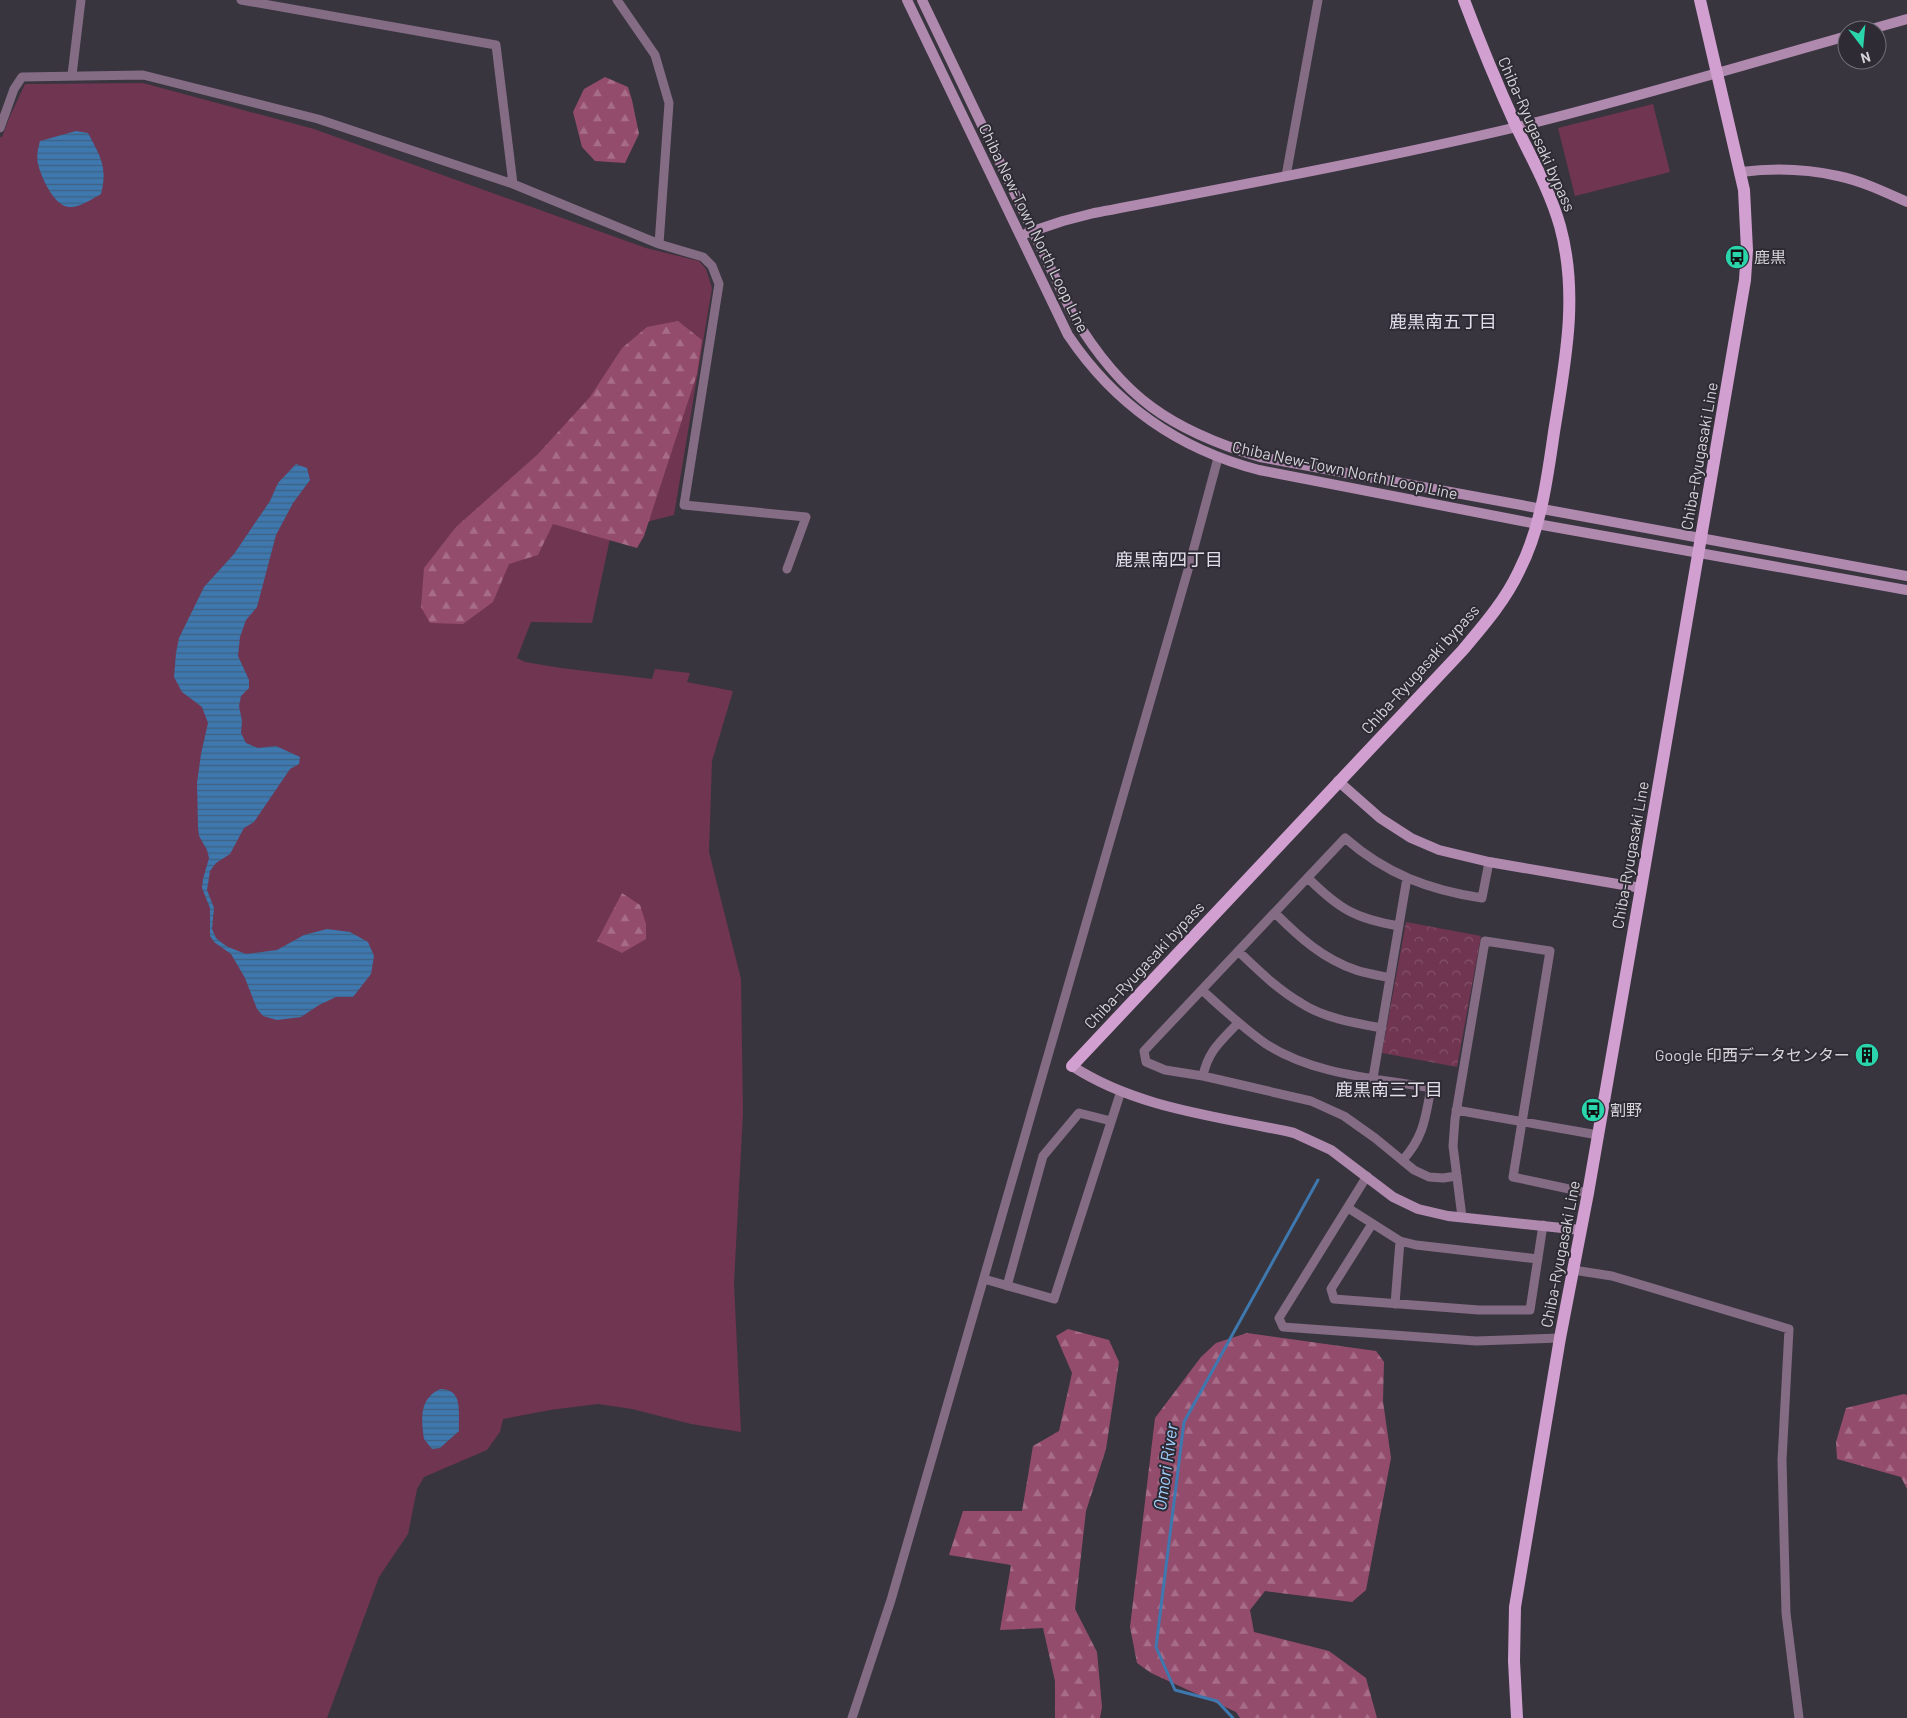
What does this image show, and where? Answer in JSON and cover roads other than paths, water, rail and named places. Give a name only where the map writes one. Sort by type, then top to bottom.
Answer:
[{"type":"main road","name":"Chiba New-Town North Loop Line","points":[[907,0],[1019,237],[1068,335],[1099,376],[1124,401],[1152,423],[1191,446],[1218,458],[1259,470],[1537,524],[1907,590]]},
{"type":"main road","name":"Chiba New-Town North Loop Line","points":[[922,0],[1073,315],[1110,370],[1124,384],[1154,409],[1196,435],[1228,448],[1260,457],[1907,576]]},
{"type":"main road","name":"Chiba-Ryugasaki bypass","points":[[1072,1066],[1462,651],[1498,607],[1519,571],[1537,524],[1541,510],[1566,359],[1570,302],[1566,251],[1555,210],[1489,66],[1464,0]]},
{"type":"main road","name":"Chiba-Ryugasaki Line","points":[[1517,1718],[1514,1661],[1515,1607],[1560,1338],[1588,1193],[1745,280],[1747,220],[1741,172],[1700,0]]},
{"type":"main road","points":[[1887,25],[1907,19]]},
{"type":"main road","points":[[1019,237],[1032,231],[1094,213],[1286,176],[1517,127],[1837,39]]},
{"type":"main road","points":[[1741,172],[1784,170],[1838,176],[1869,186],[1907,202]]},
{"type":"main road","points":[[1338,781],[1380,818],[1411,838],[1440,850],[1489,862],[1641,888]]},
{"type":"main road","points":[[1072,1066],[1121,1091],[1152,1103],[1294,1133],[1320,1143],[1393,1197],[1432,1213],[1581,1230]]},
{"type":"street","points":[[72,75],[81,0]]},
{"type":"street","points":[[241,0],[496,45],[513,184]]},
{"type":"street","points":[[617,0],[655,55],[669,104],[659,244]]},
{"type":"street","points":[[1286,176],[1318,0]]},
{"type":"street","points":[[0,128],[14,89],[22,77],[143,75],[318,119],[513,184],[659,244],[703,257],[712,266],[718,284],[684,505],[806,517],[788,569]]},
{"type":"street","points":[[854,1718],[891,1600],[984,1279],[1188,570],[1218,458]]},
{"type":"street","points":[[1457,1176],[1429,1178],[1414,1170],[1376,1138],[1344,1116],[1312,1101],[1203,1076],[1165,1070],[1146,1062],[1144,1051],[1345,838],[1385,868],[1407,878],[1454,894],[1482,898],[1489,862]]},
{"type":"street","points":[[1308,878],[1326,896],[1348,912],[1372,922],[1399,926]]},
{"type":"street","points":[[1373,1078],[1407,878]]},
{"type":"street","points":[[1275,913],[1298,937],[1325,956],[1356,970],[1390,978]]},
{"type":"street","points":[[1462,1217],[1453,1146],[1456,1110],[1485,941],[1550,951],[1513,1177],[1588,1193]]},
{"type":"street","points":[[1238,951],[1268,980],[1302,1004],[1341,1020],[1382,1028]]},
{"type":"street","points":[[1202,990],[1238,1023],[1267,1044],[1301,1061],[1337,1072],[1431,1088],[1422,1131],[1414,1147],[1403,1160]]},
{"type":"street","points":[[1203,1076],[1212,1051],[1238,1023]]},
{"type":"street","points":[[984,1279],[1054,1299],[1121,1091]]},
{"type":"street","points":[[1456,1110],[1598,1135]]},
{"type":"street","points":[[1007,1286],[1043,1156],[1079,1113],[1111,1121]]},
{"type":"street","points":[[1367,1176],[1279,1318],[1283,1327],[1476,1341],[1560,1338]]},
{"type":"street","points":[[1348,1208],[1400,1241],[1436,1248],[1538,1258]]},
{"type":"street","points":[[1372,1224],[1331,1289],[1334,1299],[1479,1310],[1530,1310],[1543,1225]]},
{"type":"street","points":[[1395,1304],[1400,1241]]},
{"type":"street","points":[[1573,1270],[1612,1276],[1789,1329],[1782,1460],[1786,1613],[1799,1718]]},
{"type":"water","points":[[76,131],[88,133],[102,162],[104,176],[101,194],[81,205],[69,207],[58,202],[49,190],[40,170],[37,155],[40,141]]},
{"type":"water","points":[[296,464],[307,468],[310,480],[293,503],[276,535],[257,607],[246,620],[240,637],[238,656],[249,680],[249,688],[241,696],[239,706],[242,721],[241,733],[246,743],[258,748],[276,746],[300,757],[299,764],[290,769],[254,822],[244,828],[230,854],[216,863],[210,871],[207,890],[214,908],[212,929],[216,938],[222,943],[246,954],[277,950],[304,935],[327,929],[350,932],[368,942],[374,956],[371,974],[353,997],[336,997],[301,1017],[277,1020],[263,1016],[257,1009],[245,978],[231,954],[214,942],[210,936],[210,908],[202,888],[209,858],[199,836],[197,783],[208,723],[202,707],[182,692],[174,677],[179,638],[204,587],[234,554],[270,501],[278,483]]},
{"type":"water","points":[[440,1389],[448,1390],[456,1398],[459,1410],[459,1431],[440,1448],[432,1449],[424,1439],[422,1417],[428,1398]]},
{"type":"waterway","name":"Omori River","points":[[1233,1718],[1217,1701],[1175,1690],[1156,1647],[1184,1422],[1318,1180]]},
{"type":"place","name":"鹿黒","points":[[1737,257]]},
{"type":"place","name":"Google 印西データセンター","points":[[1867,1055]]},
{"type":"place","name":"割野","points":[[1593,1110]]},
{"type":"district","name":"鹿黒南五丁目","points":[[1443,322]]},
{"type":"district","name":"鹿黒南四丁目","points":[[1169,560]]},
{"type":"district","name":"鹿黒南三丁目","points":[[1389,1090]]}]
